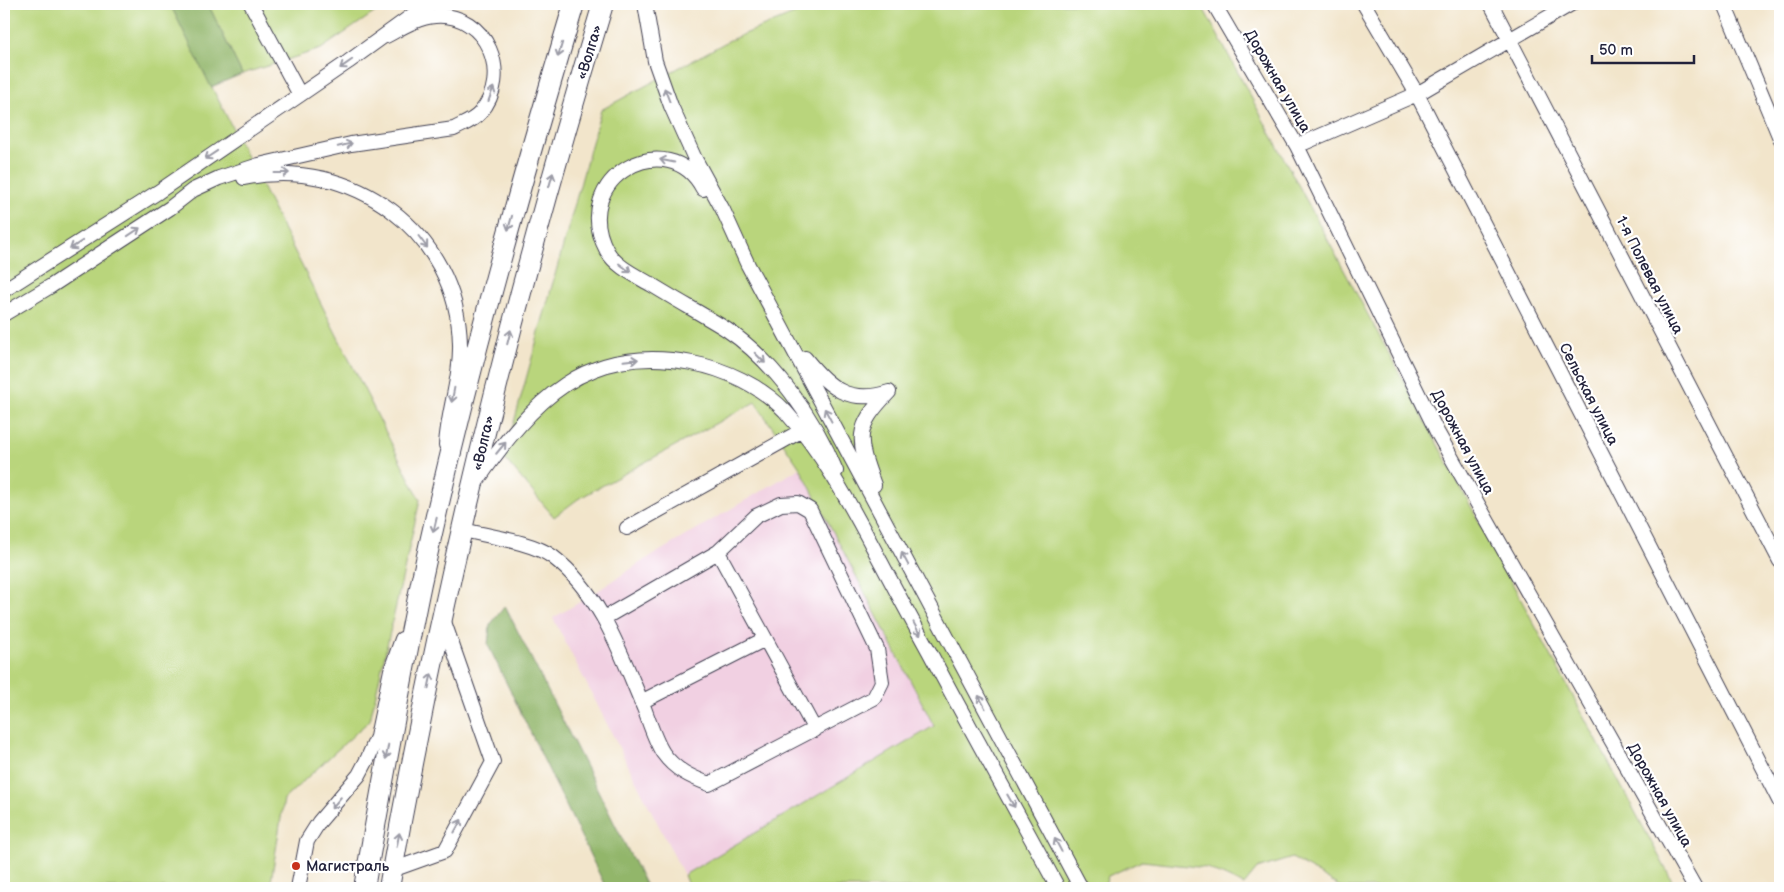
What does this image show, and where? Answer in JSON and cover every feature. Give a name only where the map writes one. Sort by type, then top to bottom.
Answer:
[{"type":"highway","name":"«Волга»","points":[[364,888],[390,740],[422,581],[444,487],[504,247],[574,4]]},
{"type":"highway","name":"«Волга»","points":[[391,879],[443,620],[483,441],[530,253],[603,4]]},
{"type":"street","points":[[251,4],[300,95]]},
{"type":"street","points":[[4,290],[158,192],[386,36],[428,4]]},
{"type":"street","points":[[645,4],[655,61],[671,106],[694,157],[723,210],[748,265]]},
{"type":"street","name":"Дорожная улица","points":[[1214,4],[1297,146],[1437,432],[1695,888]]},
{"type":"street","name":"Сельская улица","points":[[1364,4],[1417,94],[1780,802]]},
{"type":"street","name":"1-я Полевая улица","points":[[1491,4],[1780,561]]},
{"type":"street","points":[[1297,146],[1417,94],[1571,4]]},
{"type":"street","points":[[1724,4],[1780,138]]},
{"type":"street","points":[[4,314],[51,286],[170,208],[193,190],[235,172],[351,144],[454,128],[468,123],[479,114],[487,103],[493,88],[495,65],[492,52],[486,40],[475,28],[463,20],[450,16],[435,16],[421,18],[386,36]]},
{"type":"street","points":[[1058,888],[986,759],[845,493],[826,447],[796,400],[772,370],[728,330],[624,268],[609,254],[600,238],[597,222],[598,208],[602,194],[611,180],[624,170],[641,162],[658,159],[673,162],[688,169],[700,183],[748,265],[1081,888]]},
{"type":"street","points":[[170,208],[221,184],[259,174],[293,173],[336,181],[358,189],[385,204],[403,219],[419,237],[442,272],[456,311],[460,342],[460,363],[447,425],[444,487]]},
{"type":"street","points":[[782,328],[820,377],[833,388],[847,394],[862,396],[875,396],[889,392],[866,418],[861,442],[862,454],[893,537]]},
{"type":"street","points":[[473,488],[495,456],[540,403],[558,388],[578,376],[597,368],[621,361],[646,358],[678,360],[708,366],[743,380],[765,394],[783,409],[801,430],[845,493]]},
{"type":"street","points":[[628,528],[801,430]]},
{"type":"street","points":[[462,530],[530,546],[552,556],[571,574],[590,596],[604,618],[663,753],[685,775],[709,784],[874,698],[882,682],[877,649],[810,510],[798,502],[781,504],[756,516],[718,552],[604,618]]},
{"type":"street","points":[[718,552],[815,730]]},
{"type":"street","points":[[298,888],[307,841],[320,822],[359,775],[377,737],[391,670],[422,581]]},
{"type":"street","points":[[391,879],[445,851],[493,762],[443,620]]},
{"type":"street","points":[[641,702],[764,639]]},
{"type":"shaded area","points":[[800,468],[934,726],[684,875],[553,618],[643,561]]},
{"type":"green space","points":[[4,4],[170,4],[420,500],[370,720],[284,799],[270,888],[4,888]]},
{"type":"green space","points":[[170,4],[208,4],[242,74],[211,87]]},
{"type":"green space","points":[[208,4],[387,4],[321,49],[242,74]]},
{"type":"green space","points":[[818,4],[1201,4],[1676,888],[1342,888],[1292,858],[1257,869],[1244,885],[1207,868],[1142,861],[1108,876],[1104,888],[689,888],[684,875],[934,726],[800,468],[755,402],[578,499],[554,517],[504,458],[601,110],[730,40]]},
{"type":"green space","points":[[505,606],[647,888],[606,888],[488,645],[490,625]]},
{"type":"place","name":"Магистраль","points":[[296,866]]}]
